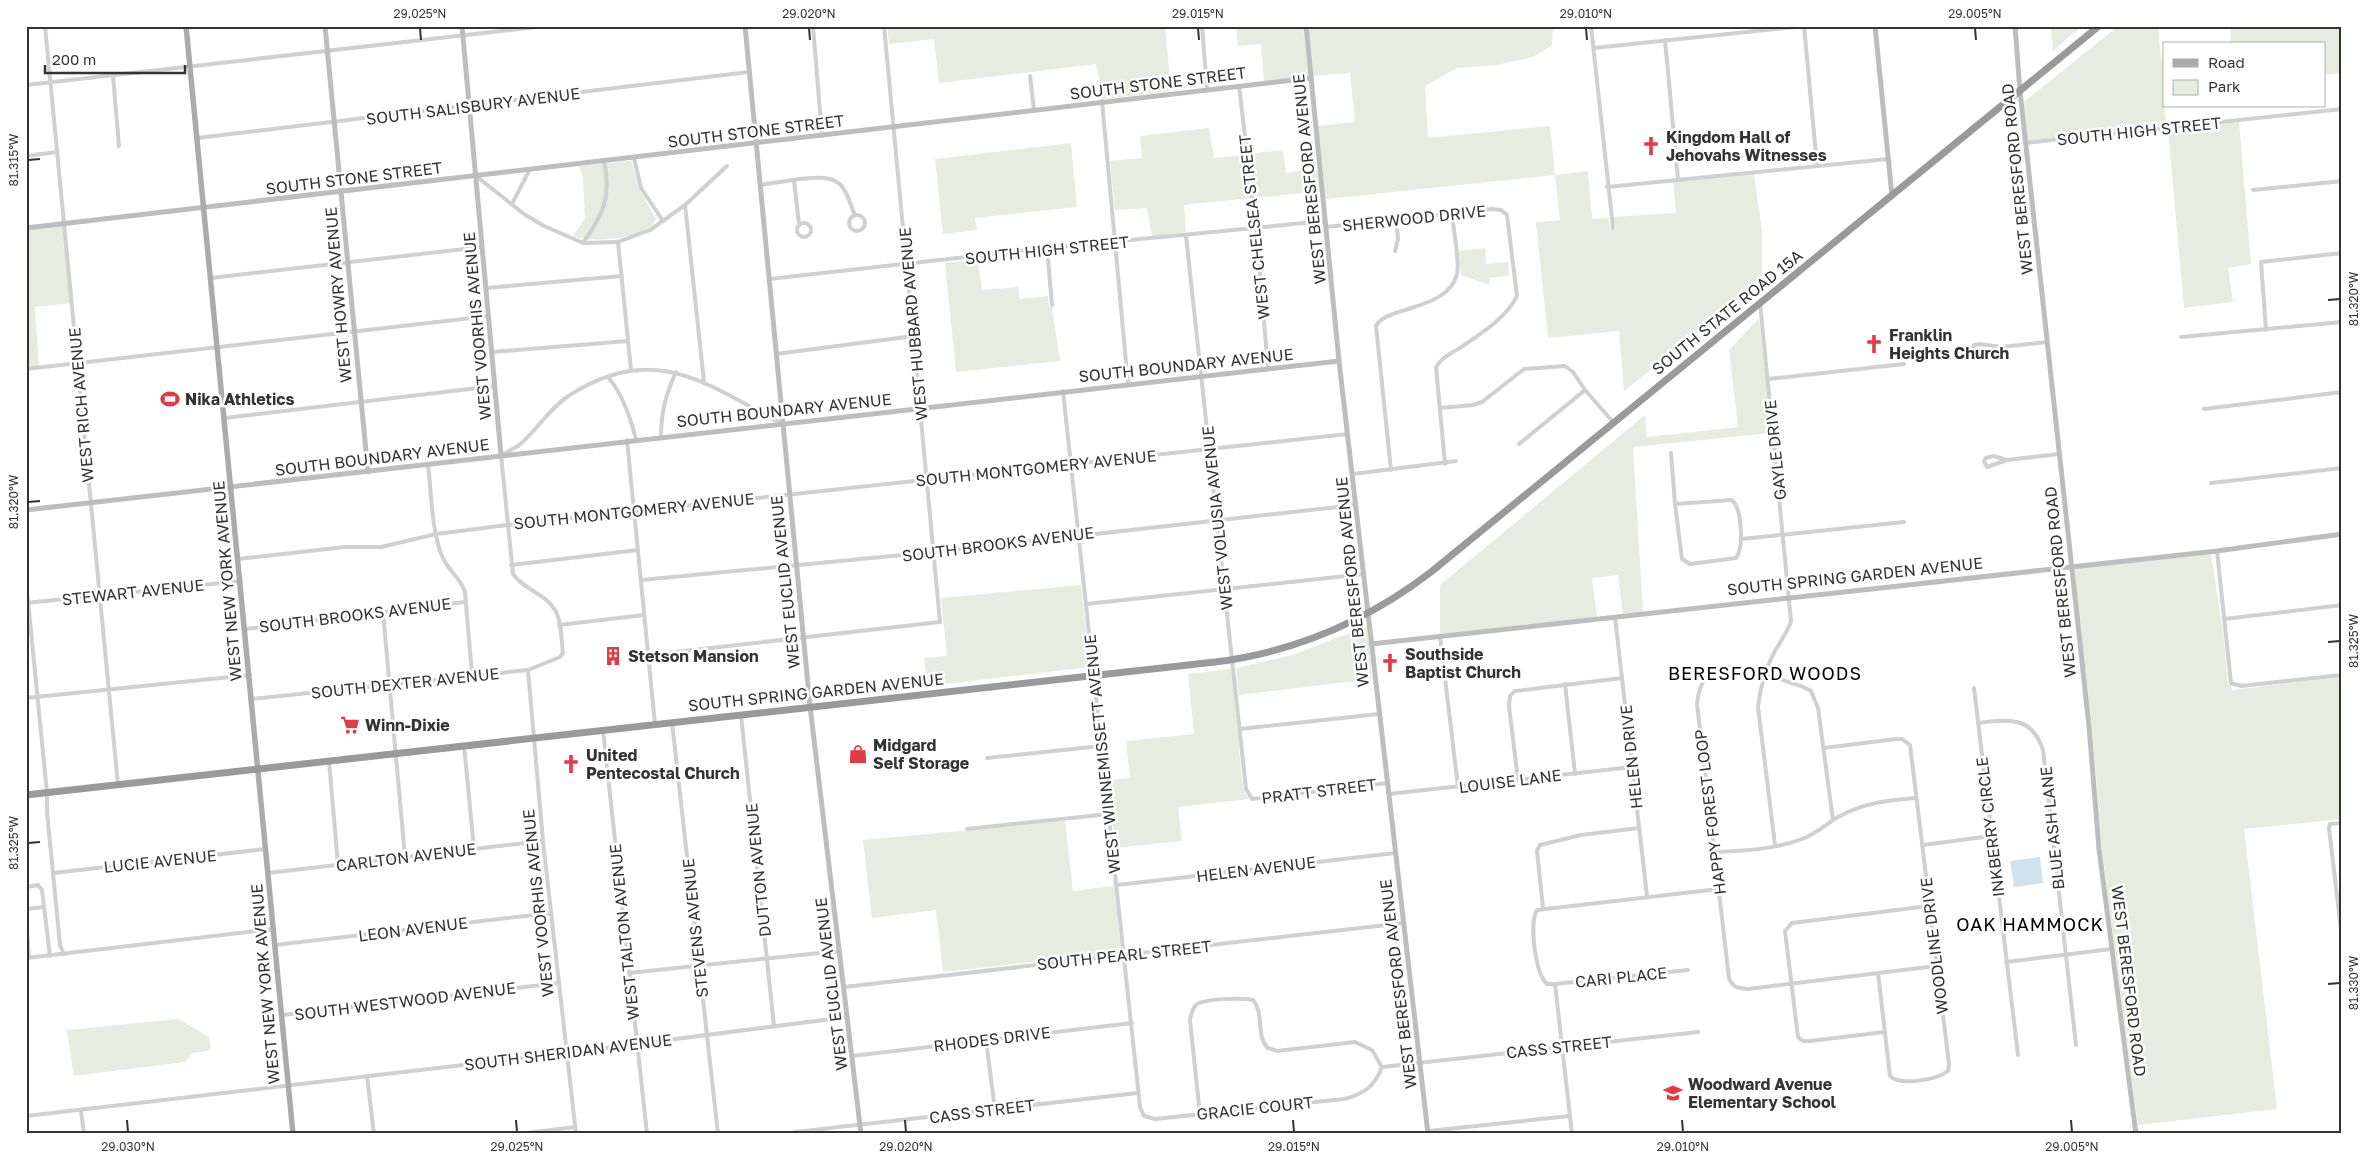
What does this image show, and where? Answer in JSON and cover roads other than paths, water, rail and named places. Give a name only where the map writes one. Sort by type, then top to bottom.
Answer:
[{"type":"highway","name":"SOUTH STATE ROAD 15A","points":[[1368,614],[1431,572],[2100,26]]},
{"type":"highway","name":"SOUTH SPRING GARDEN AVENUE","points":[[26,795],[1233,660],[1302,643],[1336,630],[1368,614]]},
{"type":"main road","name":"WEST NEW YORK AVENUE","points":[[186,26],[293,1134]]},
{"type":"street","name":"WEST RICH AVENUE","points":[[45,26],[118,784]]},
{"type":"street","name":"WEST HOWRY AVENUE","points":[[325,26],[368,472]]},
{"type":"street","name":"WEST VOORHIS AVENUE","points":[[462,26],[511,565],[513,574],[519,583],[551,604],[556,611],[560,624],[563,653],[556,660]]},
{"type":"street","points":[[26,85],[546,26]]},
{"type":"street","name":"WEST EUCLID AVENUE","points":[[745,26],[810,706],[861,1134]]},
{"type":"street","points":[[813,26],[822,136]]},
{"type":"street","name":"WEST HUBBARD AVENUE","points":[[804,637],[940,622],[908,265],[884,26]]},
{"type":"street","points":[[1202,26],[1207,89]]},
{"type":"street","name":"WEST BERESFORD AVENUE","points":[[1306,26],[1339,360],[1428,1132]]},
{"type":"street","points":[[1591,26],[1607,187],[1613,228]]},
{"type":"street","points":[[1594,48],[1804,26],[1817,166]]},
{"type":"street","points":[[1875,26],[1892,196]]},
{"type":"street","name":"WEST BERESFORD ROAD","points":[[2015,26],[2025,143],[2089,726],[2099,849],[2136,1134]]},
{"type":"street","points":[[1665,40],[1678,179]]},
{"type":"street","name":"SOUTH SALISBURY AVENUE","points":[[197,138],[749,72]]},
{"type":"street","points":[[113,76],[119,146]]},
{"type":"street","points":[[1030,76],[1034,110]]},
{"type":"street","name":"SOUTH STONE STREET","points":[[26,228],[1311,78]]},
{"type":"street","name":"WEST CHELSEA STREET","points":[[1239,86],[1256,228],[1268,368]]},
{"type":"street","points":[[1102,101],[1128,384]]},
{"type":"street","name":"SOUTH HIGH STREET","points":[[2025,143],[2342,109]]},
{"type":"street","points":[[26,156],[57,152]]},
{"type":"street","points":[[634,158],[641,188],[662,221]]},
{"type":"street","points":[[1607,187],[1888,159]]},
{"type":"street","points":[[583,243],[598,222],[607,197],[608,177],[604,161]]},
{"type":"street","points":[[476,176],[544,226],[583,243],[618,242],[650,230],[685,205],[727,166]]},
{"type":"street","points":[[512,204],[530,169]]},
{"type":"street","points":[[760,185],[825,178],[837,182],[845,191],[855,215]]},
{"type":"street","points":[[794,181],[799,224]]},
{"type":"street","points":[[2253,190],[2342,181]]},
{"type":"street","points":[[685,205],[704,382]]},
{"type":"street","name":"SHERWOOD DRIVE","points":[[1326,224],[1501,210],[1507,215],[1516,296],[1512,308],[1462,347],[1442,358],[1436,367],[1440,408]]},
{"type":"street","points":[[1391,470],[1376,326],[1383,318],[1428,303],[1454,282],[1457,269],[1452,213]]},
{"type":"street","points":[[855,215],[860,216],[864,221],[863,228],[858,230],[854,230],[849,223],[855,215]]},
{"type":"street","points":[[1395,251],[1398,239],[1396,219]]},
{"type":"street","name":"SOUTH HIGH STREET","points":[[769,280],[1047,248],[1116,243],[1256,228],[1326,224]]},
{"type":"street","name":"WEST VOLUSIA AVENUE","points":[[1186,236],[1246,789],[1252,799]]},
{"type":"street","points":[[618,242],[631,370]]},
{"type":"street","points":[[211,278],[482,247]]},
{"type":"street","points":[[1047,248],[1052,305]]},
{"type":"street","points":[[2266,330],[2260,262],[2342,253]]},
{"type":"street","points":[[486,288],[622,276]]},
{"type":"street","name":"GAYLE DRIVE","points":[[1760,303],[1790,597],[1789,629],[1770,660],[1760,691],[1758,707],[1775,845]]},
{"type":"street","points":[[26,369],[489,316]]},
{"type":"street","points":[[2181,337],[2342,322]]},
{"type":"street","points":[[776,354],[914,336]]},
{"type":"street","points":[[492,352],[628,342]]},
{"type":"street","points":[[2001,347],[1980,355],[1975,355],[1972,352],[1974,345],[1980,344],[2001,347],[2047,342]]},
{"type":"street","name":"SOUTH BOUNDARY AVENUE","points":[[26,510],[1339,360]]},
{"type":"street","points":[[1768,379],[1904,364]]},
{"type":"street","points":[[1445,464],[1440,408],[1473,405],[1482,402],[1524,369],[1565,366],[1574,372],[1585,390],[1614,423]]},
{"type":"street","points":[[501,455],[518,446],[569,395],[608,377],[631,370],[676,372],[704,382],[782,424]]},
{"type":"street","points":[[661,436],[661,414],[667,392],[676,372]]},
{"type":"street","points":[[608,377],[616,386],[625,405],[636,439]]},
{"type":"street","points":[[225,418],[495,386]]},
{"type":"street","points":[[1519,444],[1585,390]]},
{"type":"street","name":"WEST WINNEMISSETT AVENUE","points":[[1063,391],[1132,1023],[1138,1094],[1144,1116]]},
{"type":"street","points":[[2204,408],[2342,392]]},
{"type":"street","name":"SOUTH MONTGOMERY AVENUE","points":[[238,559],[345,546],[381,547],[436,534],[507,525],[1348,434]]},
{"type":"street","points":[[627,440],[655,724]]},
{"type":"street","points":[[1671,453],[1675,504],[1680,554],[1685,563],[1736,558],[1740,554],[1741,539],[1738,510],[1732,500],[1675,504]]},
{"type":"street","points":[[2007,460],[1990,456],[1984,461],[1987,467],[2007,460],[2059,454]]},
{"type":"street","points":[[1353,474],[1445,464],[1456,461]]},
{"type":"street","points":[[428,464],[436,534],[443,560],[462,585],[472,675]]},
{"type":"street","points":[[2211,483],[2342,468]]},
{"type":"street","name":"SOUTH BROOKS AVENUE","points":[[641,580],[934,552],[1356,505]]},
{"type":"street","points":[[1741,539],[1904,522]]},
{"type":"street","name":"SOUTH SPRING GARDEN AVENUE","points":[[1371,644],[2216,551],[2342,534]]},
{"type":"street","points":[[511,565],[638,550]]},
{"type":"street","points":[[2216,551],[2231,683],[2241,686],[2342,675]]},
{"type":"street","points":[[1086,604],[1364,574]]},
{"type":"street","points":[[26,580],[60,945],[65,954]]},
{"type":"street","name":"STEWART AVENUE","points":[[27,603],[240,581]]},
{"type":"street","name":"SOUTH BROOKS AVENUE","points":[[245,629],[465,602]]},
{"type":"street","points":[[2224,619],[2342,605]]},
{"type":"street","points":[[383,612],[405,857]]},
{"type":"street","points":[[560,624],[644,615]]},
{"type":"street","name":"HELEN DRIVE","points":[[1615,617],[1646,896]]},
{"type":"street","points":[[1440,636],[1458,787]]},
{"type":"street","points":[[648,655],[804,637]]},
{"type":"street","name":"SOUTH DEXTER AVENUE","points":[[252,699],[528,670],[556,660]]},
{"type":"street","name":"HAPPY FOREST LOOP","points":[[1833,820],[1818,708],[1811,691],[1766,674],[1734,665],[1725,666],[1706,678],[1700,687],[1697,704],[1716,852],[1729,978],[1732,985],[1748,989],[1936,966]]},
{"type":"street","name":"WEST VOORHIS AVENUE","points":[[528,670],[543,841],[576,1134]]},
{"type":"street","points":[[26,698],[250,675]]},
{"type":"street","points":[[1518,780],[1509,706],[1510,696],[1515,691],[1522,688],[1622,678]]},
{"type":"street","points":[[1565,684],[1574,774]]},
{"type":"street","name":"INKBERRY CIRCLE","points":[[1974,688],[2018,1055]]},
{"type":"street","name":"DUTTON AVENUE","points":[[741,714],[774,1026]]},
{"type":"street","points":[[1240,730],[1379,714]]},
{"type":"street","name":"BLUE ASH LANE","points":[[1978,723],[2015,721],[2029,728],[2040,740],[2043,750],[2076,1046]]},
{"type":"street","name":"STEVENS AVENUE","points":[[672,722],[718,1134]]},
{"type":"street","name":"WEST TALTON AVENUE","points":[[603,730],[647,1134]]},
{"type":"street","name":"WOODLINE DRIVE","points":[[1824,748],[1896,739],[1907,742],[1912,757],[1949,1064],[1948,1072],[1941,1077],[1899,1082],[1890,1076],[1878,973]]},
{"type":"street","points":[[464,745],[474,849]]},
{"type":"street","points":[[987,758],[1101,746]]},
{"type":"street","points":[[329,761],[338,865]]},
{"type":"street","name":"LOUISE LANE","points":[[1388,794],[1632,768]]},
{"type":"street","name":"PRATT STREET","points":[[1252,799],[1387,783]]},
{"type":"street","points":[[1716,852],[1787,844],[1814,834],[1833,820],[1862,806],[1877,802],[1916,798]]},
{"type":"street","points":[[967,829],[1109,814]]},
{"type":"street","points":[[2342,823],[2330,824],[2329,828],[2342,938]]},
{"type":"street","points":[[1543,908],[1537,850],[1540,845],[1549,841],[1639,828]]},
{"type":"street","points":[[1923,845],[1991,836]]},
{"type":"street","name":"CARLTON AVENUE","points":[[268,873],[543,841]]},
{"type":"street","name":"LUCIE AVENUE","points":[[53,873],[266,850]]},
{"type":"street","name":"HELEN AVENUE","points":[[1116,885],[1395,853]]},
{"type":"street","points":[[26,887],[38,885],[42,890],[50,956]]},
{"type":"street","points":[[1572,1134],[1555,984],[1547,984],[1539,972],[1533,922],[1537,910],[1719,889]]},
{"type":"street","points":[[1884,1032],[1803,1041],[1798,1037],[1785,931],[1792,922],[1929,906]]},
{"type":"street","points":[[26,909],[44,907]]},
{"type":"street","name":"LEON AVENUE","points":[[275,945],[551,912]]},
{"type":"street","points":[[26,918],[28,958],[274,929]]},
{"type":"street","name":"SOUTH PEARL STREET","points":[[844,987],[1404,923]]},
{"type":"street","points":[[2006,962],[2112,949]]},
{"type":"street","points":[[628,973],[840,951]]},
{"type":"street","name":"CARI PLACE","points":[[1555,984],[1688,970]]},
{"type":"street","name":"SOUTH WESTWOOD AVENUE","points":[[282,1015],[559,983]]},
{"type":"street","points":[[1200,1114],[1190,1020],[1191,1013],[1196,1005],[1203,1002],[1244,998],[1253,1000],[1259,1011],[1262,1038],[1268,1048],[1278,1050],[1355,1042],[1372,1050],[1382,1066]]},
{"type":"street","name":"SOUTH SHERIDAN AVENUE","points":[[26,1116],[566,1053],[847,1017]]},
{"type":"street","name":"RHODES DRIVE","points":[[852,1056],[1132,1023]]},
{"type":"street","name":"CASS STREET","points":[[1382,1066],[1698,1032]]},
{"type":"street","points":[[986,1040],[995,1110]]},
{"type":"street","name":"GRACIE COURT","points":[[1144,1116],[1155,1119],[1344,1099],[1365,1092],[1375,1083],[1382,1066]]},
{"type":"street","points":[[367,1076],[374,1134]]},
{"type":"street","name":"CASS STREET","points":[[795,1132],[1138,1094]]},
{"type":"street","points":[[81,1110],[84,1134]]},
{"type":"street","points":[[1428,1132],[1570,1116]]},
{"type":"street","points":[[519,1134],[575,1127]]},
{"type":"water","points":[[2040,857],[2043,883],[2014,887],[2010,861]]},
{"type":"place","name":"Kingdom Hall of Jehovahs Witnesses","points":[[1651,146]]},
{"type":"place","name":"Franklin Heights Church","points":[[1874,344]]},
{"type":"place","name":"Nika Athletics","points":[[170,399]]},
{"type":"place","name":"Stetson Mansion","points":[[613,656]]},
{"type":"place","name":"Southside Baptist Church","points":[[1390,663]]},
{"type":"place","name":"Winn-Dixie","points":[[350,725]]},
{"type":"place","name":"Midgard Self Storage","points":[[858,754]]},
{"type":"place","name":"United Pentecostal Church","points":[[571,764]]},
{"type":"place","name":"Woodward Avenue Elementary School","points":[[1673,1093]]},
{"type":"district","name":"BERESFORD WOODS","points":[[1765,674]]},
{"type":"district","name":"OAK HAMMOCK","points":[[2030,925]]}]
